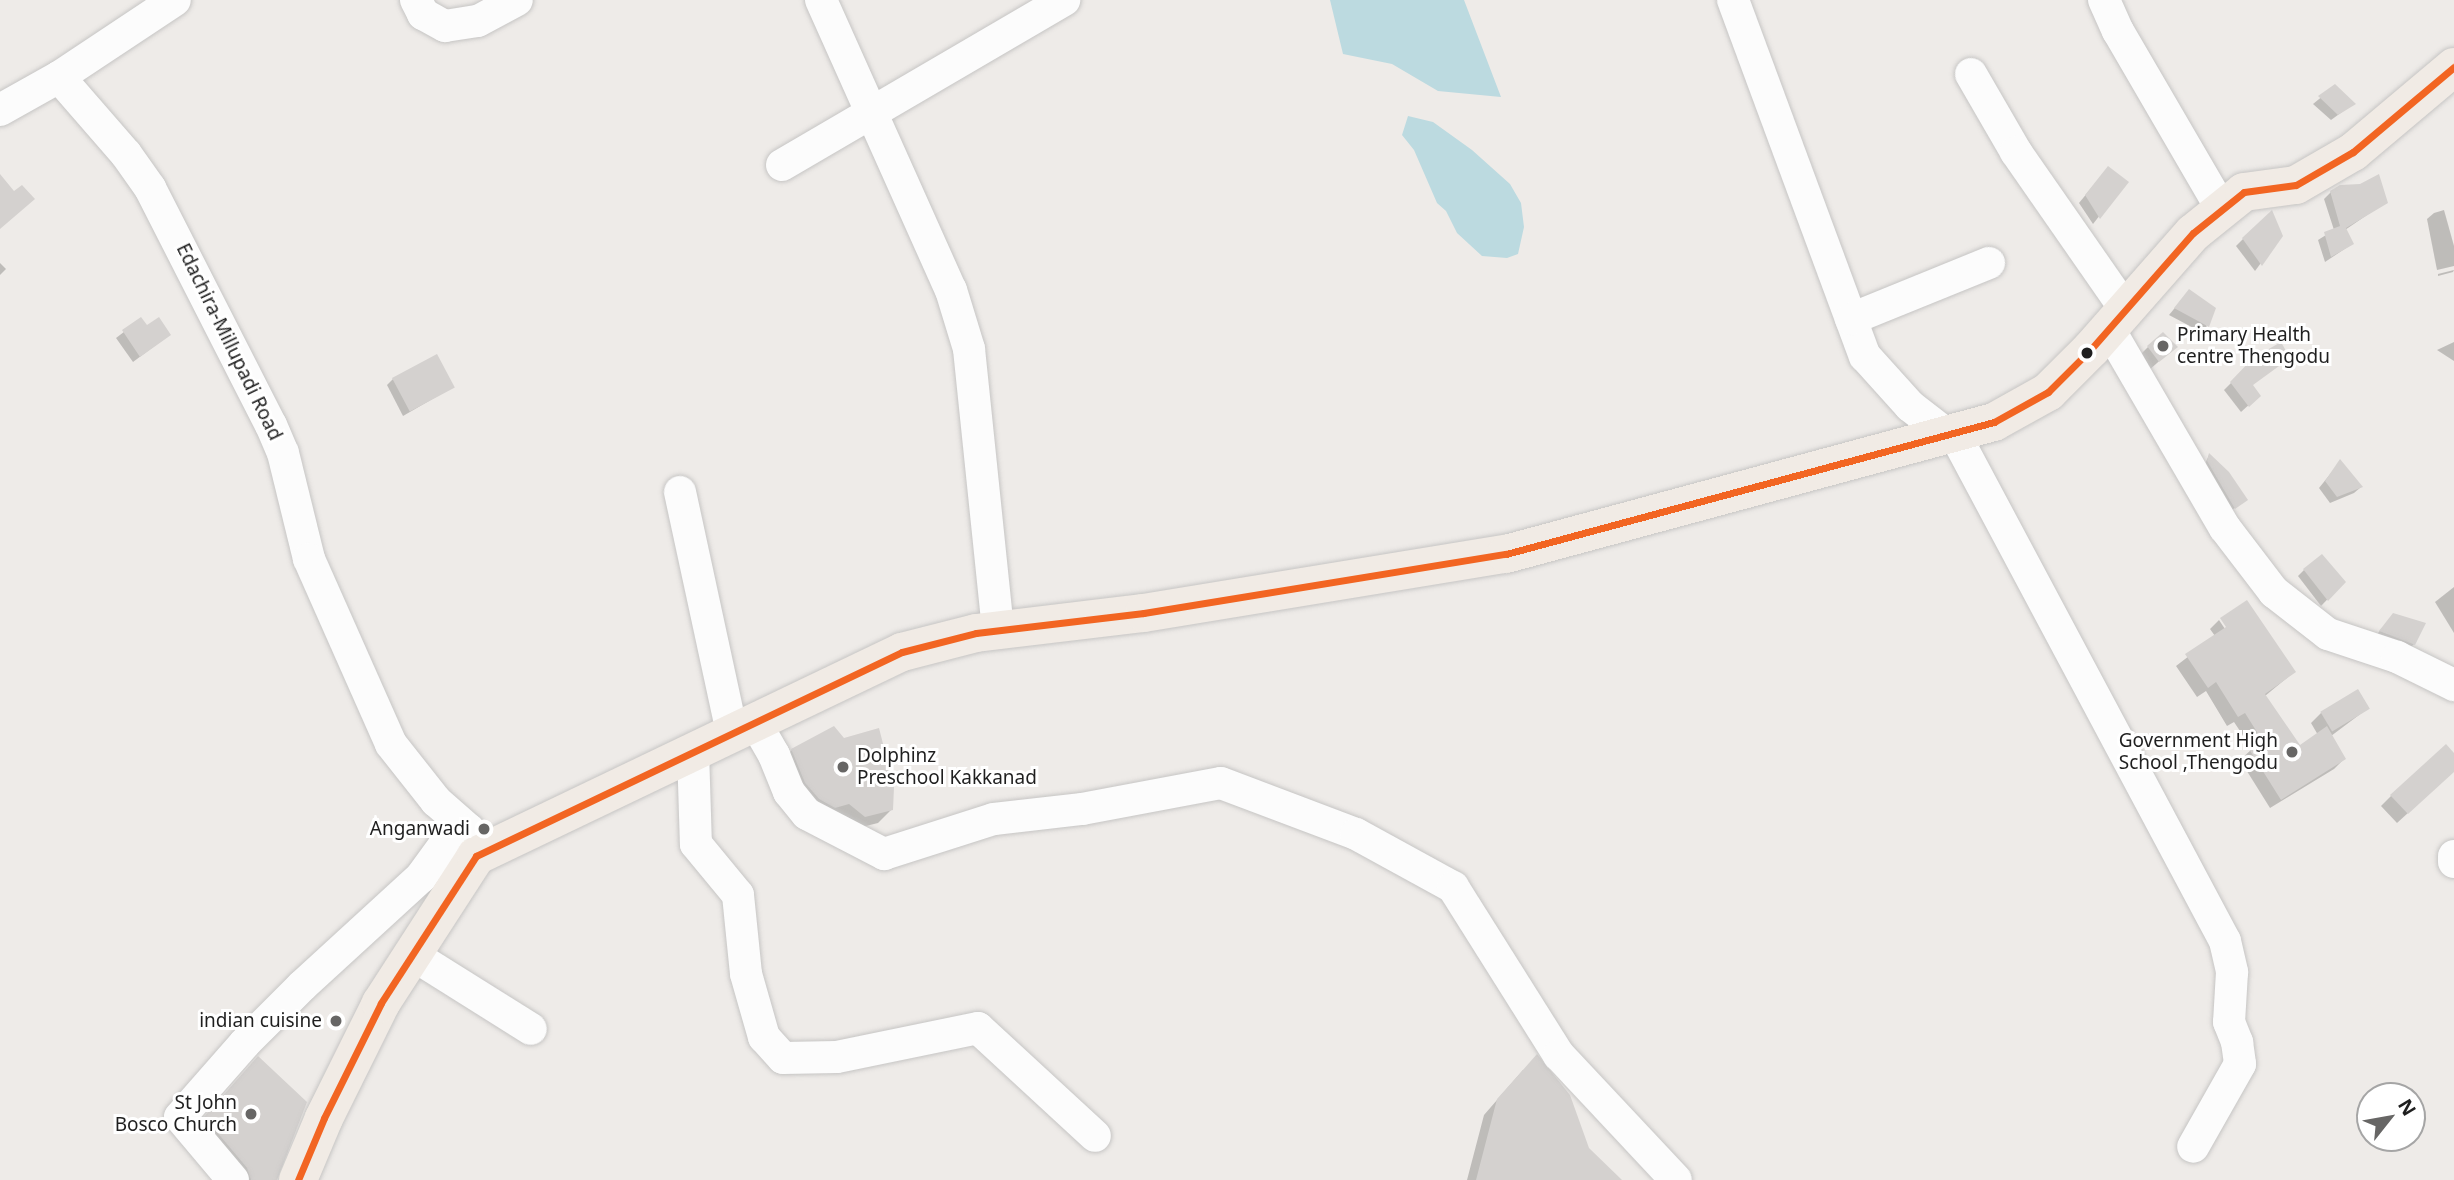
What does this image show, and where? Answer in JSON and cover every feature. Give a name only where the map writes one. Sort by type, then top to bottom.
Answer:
[{"type":"main road","points":[[298,1180],[324,1118],[381,1003],[413,955],[473,843],[693,751],[902,652],[998,631],[1144,613],[1506,554],[1994,422],[2048,392],[2193,233],[2244,192],[2296,186],[2353,152],[2454,67]]},
{"type":"street","points":[[4,102],[59,77],[175,0]]},
{"type":"street","points":[[416,0],[423,14],[445,26],[478,21],[517,0]]},
{"type":"street","points":[[821,0],[951,290],[969,349],[998,631]]},
{"type":"street","points":[[782,165],[1064,0]]},
{"type":"street","points":[[1733,0],[1865,356],[1910,407],[1949,432],[2225,941],[2232,972],[2229,1022],[2237,1042],[2240,1064],[2193,1147]]},
{"type":"street","points":[[2104,0],[2118,31],[2222,210]]},
{"type":"street","points":[[1971,74],[2117,319],[2225,528],[2274,592],[2328,634],[2397,657],[2454,685]]},
{"type":"street","name":"Edachira-Millupadi Road","points":[[59,77],[127,154],[163,209],[283,453],[309,559],[391,744],[473,843]]},
{"type":"street","points":[[1851,319],[1989,264]]},
{"type":"street","points":[[680,492],[743,728],[774,755],[789,792],[807,814],[884,853],[994,819],[1167,795],[1221,783],[1356,834],[1453,887],[1559,1055],[1676,1180]]},
{"type":"street","points":[[693,751],[695,844],[738,895],[746,974],[764,1037],[783,1058],[848,1055],[978,1028],[1095,1136]]},
{"type":"street","points":[[233,1180],[180,1117],[245,1043],[302,986],[421,877],[444,845],[473,843]]},
{"type":"street","points":[[2454,856],[2454,862]]},
{"type":"street","points":[[413,955],[531,1029]]},
{"type":"water","points":[[1330,0],[1464,0],[1501,97],[1438,91],[1392,64],[1343,54]]},
{"type":"water","points":[[1408,116],[1433,122],[1472,150],[1510,184],[1521,203],[1524,227],[1518,254],[1507,258],[1482,256],[1457,233],[1446,211],[1437,203],[1414,150],[1402,135]]},
{"type":"building","points":[[2335,84],[2356,104],[2338,115],[2318,96]]},
{"type":"building","points":[[2108,166],[2129,182],[2100,219],[2085,195]]},
{"type":"building","points":[[0,174],[14,191],[22,185],[35,199],[0,229]]},
{"type":"building","points":[[2379,174],[2388,203],[2346,228],[2354,244],[2331,257],[2324,232],[2340,226],[2330,191],[2340,185],[2360,184]]},
{"type":"building","points":[[2272,210],[2283,236],[2262,266],[2242,238]]},
{"type":"building","points":[[2189,289],[2216,308],[2209,327],[2174,308]]},
{"type":"building","points":[[141,317],[147,325],[159,317],[171,335],[140,357],[122,330]]},
{"type":"building","name":"Primary Health centre Thengodu","points":[[2163,332],[2178,347],[2159,362],[2147,346]]},
{"type":"building","points":[[2281,342],[2290,358],[2253,385],[2261,396],[2249,407],[2230,382],[2253,358]]},
{"type":"building","points":[[437,354],[455,388],[410,411],[392,378]]},
{"type":"building","points":[[2209,453],[2229,472],[2248,500],[2235,509],[2207,461]]},
{"type":"building","points":[[2340,459],[2363,487],[2337,497],[2325,481]]},
{"type":"building","points":[[2322,554],[2346,582],[2328,601],[2303,569]]},
{"type":"building","points":[[2247,600],[2296,672],[2265,694],[2300,745],[2327,726],[2346,759],[2281,800],[2249,749],[2262,740],[2245,713],[2238,717],[2216,682],[2208,688],[2185,654],[2226,627],[2220,618]]},
{"type":"building","points":[[2393,613],[2426,623],[2415,645],[2379,631]]},
{"type":"building","name":"Government High School ,Thengodu","points":[[2358,689],[2370,709],[2332,731],[2320,712]]},
{"type":"building","name":"Dolphinz Preschool Kakkanad","points":[[834,726],[844,738],[879,728],[894,787],[893,810],[865,817],[849,804],[835,808],[819,799],[805,783],[791,749]]},
{"type":"building","points":[[2446,744],[2454,753],[2454,772],[2408,814],[2390,795]]},
{"type":"building","points":[[1537,1054],[1570,1095],[1589,1148],[1622,1180],[1476,1180],[1497,1099]]},
{"type":"building","name":"St John Bosco Church","points":[[258,1056],[307,1102],[277,1180],[251,1180],[247,1168],[204,1117]]},
{"type":"transit line","points":[[298,1180],[324,1118],[381,1003],[476,856],[902,652],[976,633],[1144,613],[1506,554],[1994,422],[2048,392],[2091,349],[2193,233],[2244,192],[2296,185],[2353,152],[2454,67]]},
{"type":"place","name":"Primary Health centre Thengodu","points":[[2163,346]]},
{"type":"place","name":"Government High School ,Thengodu","points":[[2292,752]]},
{"type":"place","name":"Dolphinz Preschool Kakkanad","points":[[843,767]]},
{"type":"place","name":"Anganwadi","points":[[484,829]]},
{"type":"place","name":"indian cuisine","points":[[336,1021]]},
{"type":"place","name":"St John Bosco Church","points":[[251,1114]]}]
